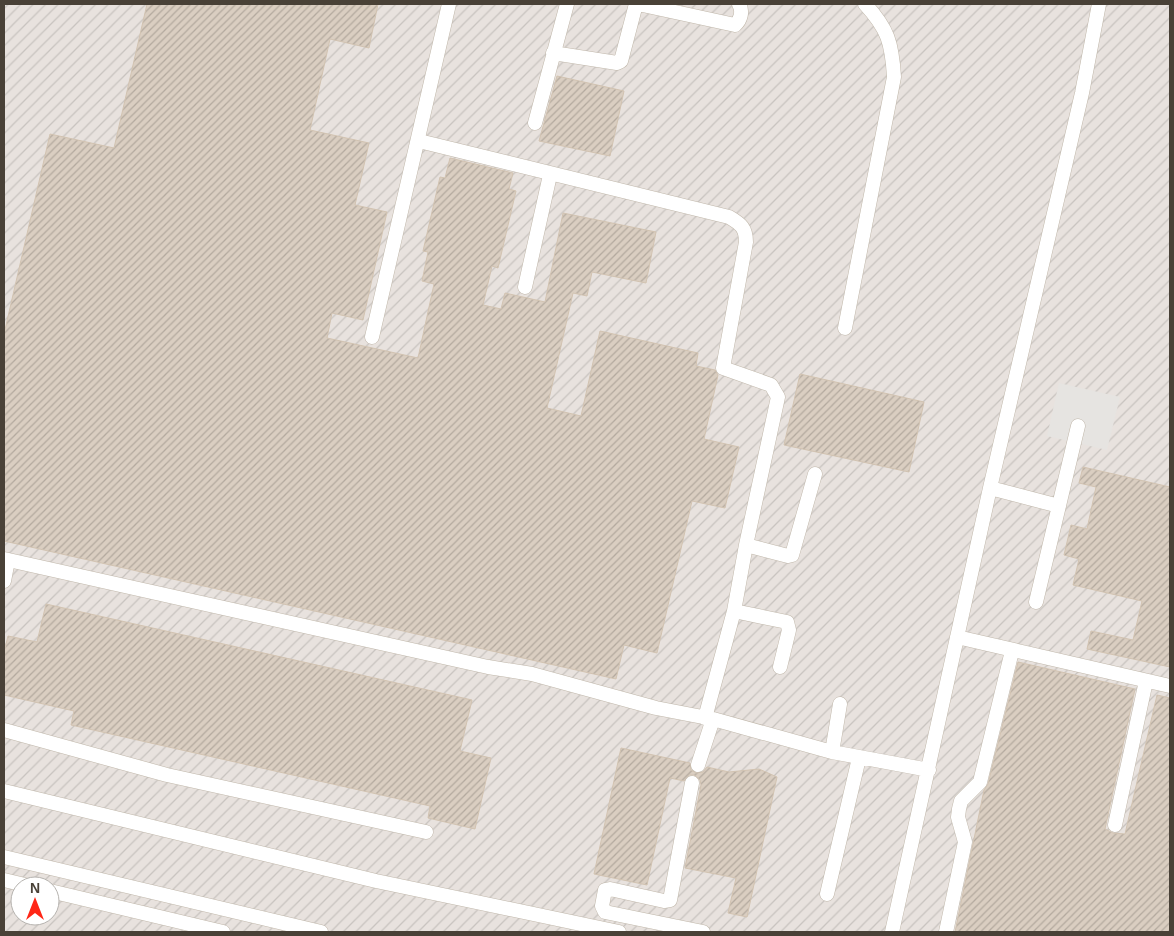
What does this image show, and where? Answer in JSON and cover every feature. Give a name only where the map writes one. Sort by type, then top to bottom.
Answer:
[{"type":"street","points":[[372,338],[419,142],[449,4]]},
{"type":"street","points":[[535,123],[567,4]]},
{"type":"street","points":[[553,53],[617,63],[621,60],[637,4],[735,25],[739,22],[742,13],[739,4]]},
{"type":"street","points":[[845,328],[894,77],[889,36],[882,22],[865,4]]},
{"type":"street","points":[[892,932],[990,488],[1079,102],[1099,4]]},
{"type":"street","points":[[419,142],[729,217],[742,225],[746,233],[746,242],[723,368],[771,386],[778,397],[746,545],[734,611],[698,765]]},
{"type":"street","points":[[526,287],[550,175]]},
{"type":"street","points":[[1036,602],[1078,426]]},
{"type":"street","points":[[746,545],[788,556],[792,555],[815,474]]},
{"type":"street","points":[[990,488],[1060,506]]},
{"type":"street","points":[[4,581],[6,560],[488,668],[532,674],[656,708],[709,719],[832,752],[929,770]]},
{"type":"street","points":[[734,611],[787,622],[789,630],[780,667]]},
{"type":"street","points":[[957,637],[1170,686]]},
{"type":"street","points":[[946,932],[966,842],[958,817],[961,800],[980,782],[1012,651]]},
{"type":"street","points":[[1115,825],[1146,681]]},
{"type":"street","points":[[832,752],[840,704]]},
{"type":"street","points":[[4,730],[167,775],[426,832]]},
{"type":"street","points":[[827,894],[859,758]]},
{"type":"street","points":[[692,783],[670,900],[664,902],[610,889],[605,890],[602,906],[604,912],[703,932]]},
{"type":"street","points":[[4,791],[376,881],[620,932]]},
{"type":"street","points":[[4,857],[321,932]]},
{"type":"street","points":[[60,893],[222,932]]},
{"type":"shaded area","points":[[4,4],[1170,4],[1170,932],[4,932]]},
{"type":"shaded area","points":[[1059,383],[1120,397],[1107,450],[1047,436]]},
{"type":"building","points":[[147,4],[378,4],[369,48],[330,39],[310,130],[369,143],[355,205],[387,212],[363,320],[332,313],[327,338],[418,358],[434,284],[422,281],[428,252],[423,251],[440,177],[445,178],[450,158],[513,173],[509,189],[516,191],[498,268],[492,266],[483,305],[501,309],[505,293],[545,302],[563,213],[656,232],[646,283],[592,272],[587,296],[573,293],[547,408],[581,416],[600,331],[698,353],[696,366],[715,370],[718,375],[704,439],[739,447],[725,508],[692,501],[657,653],[624,645],[616,679],[4,541],[4,334],[50,134],[114,148]]},
{"type":"building","points":[[557,76],[624,91],[610,156],[539,141]]},
{"type":"building","points":[[800,374],[924,402],[909,472],[784,445]]},
{"type":"building","points":[[1083,467],[1170,487],[1170,667],[1087,649],[1091,631],[1133,640],[1142,601],[1073,585],[1079,559],[1064,555],[1071,525],[1087,529],[1096,487],[1079,483]]},
{"type":"building","points":[[46,604],[472,700],[460,751],[491,758],[475,829],[428,818],[430,806],[71,725],[74,711],[4,695],[4,652],[8,636],[37,642]]},
{"type":"building","points":[[1018,662],[1135,689],[1105,829],[1113,833],[1125,834],[1157,695],[1170,698],[1170,932],[955,932],[984,790],[988,784]]},
{"type":"building","points":[[621,748],[690,763],[691,770],[696,773],[703,772],[707,767],[729,772],[759,769],[777,777],[747,917],[728,913],[736,878],[685,868],[701,785],[700,780],[694,775],[689,775],[684,781],[670,778],[647,885],[594,874]]}]
